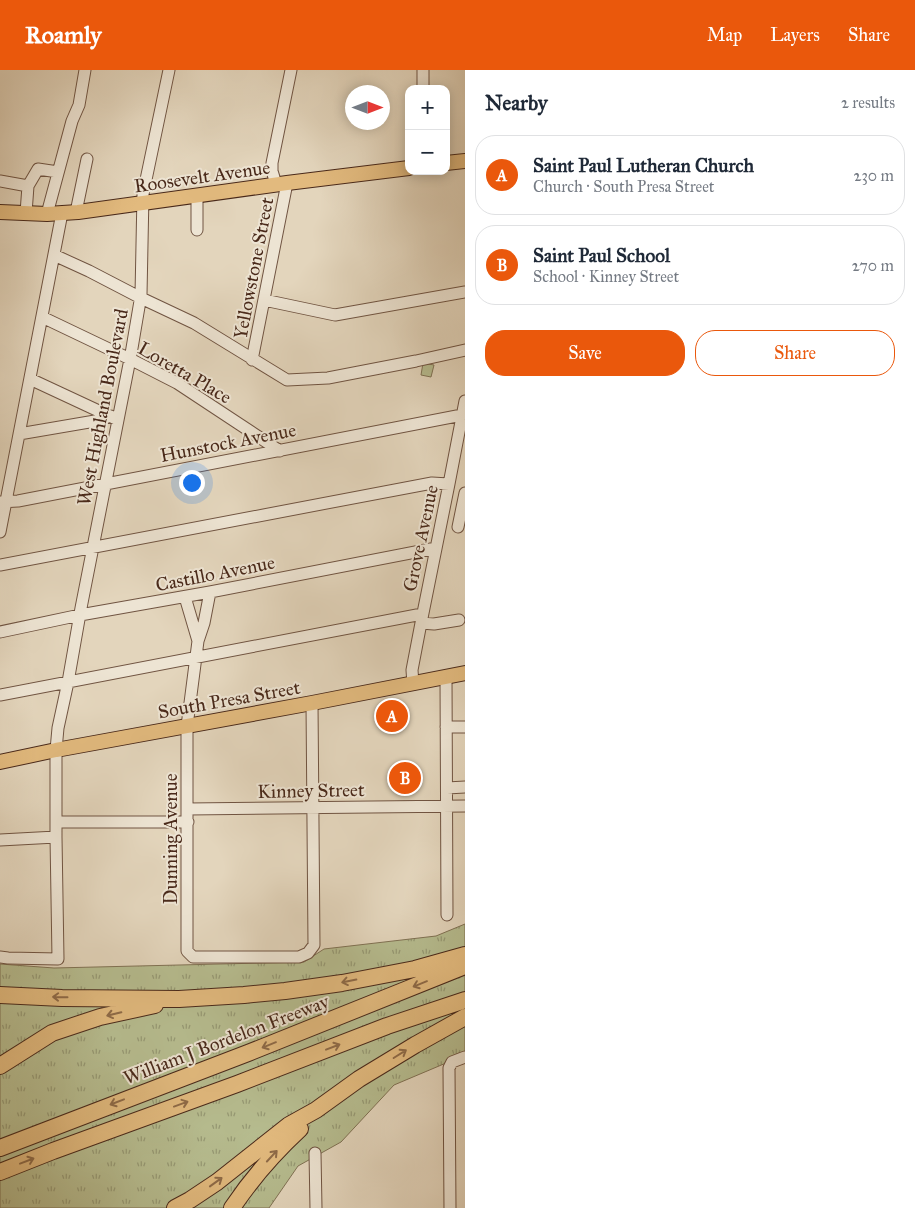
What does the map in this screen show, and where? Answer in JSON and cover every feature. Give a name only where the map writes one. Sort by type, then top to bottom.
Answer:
[{"type":"highway","points":[[0,994],[62,998],[179,999],[285,991],[324,986],[415,969],[465,955]]},
{"type":"highway","name":"William J Bordelon Freeway","points":[[0,1148],[248,1053],[465,966]]},
{"type":"highway","points":[[0,1066],[52,1033],[100,1017],[179,999]]},
{"type":"highway","points":[[0,1172],[387,1026],[465,1000]]},
{"type":"highway","points":[[175,1208],[217,1182],[289,1125],[316,1110],[402,1052],[465,1017]]},
{"type":"highway","points":[[232,1208],[258,1172],[316,1110]]},
{"type":"main road","points":[[450,162],[465,160]]},
{"type":"main road","name":"Roosevelt Avenue","points":[[0,212],[47,214],[69,212],[405,168]]},
{"type":"main road","name":"South Presa Street","points":[[0,762],[465,674]]},
{"type":"street","points":[[47,214],[72,121],[79,105],[85,70]]},
{"type":"street","name":"West Highland Boulevard","points":[[0,957],[58,959],[56,750],[58,728],[106,483],[114,418],[130,359],[141,298],[145,183],[169,70]]},
{"type":"street","name":"Yellowstone Street","points":[[252,360],[264,300],[281,184],[272,171],[272,163],[291,70]]},
{"type":"street","points":[[423,70],[423,85]]},
{"type":"street","points":[[0,532],[3,502],[19,434],[54,255],[87,159]]},
{"type":"street","points":[[26,213],[28,186],[38,169],[58,172]]},
{"type":"street","points":[[0,181],[28,186]]},
{"type":"street","points":[[197,195],[197,230]]},
{"type":"street","points":[[54,255],[194,323],[287,380],[328,378],[416,362],[465,350]]},
{"type":"street","points":[[264,300],[335,315],[465,292]]},
{"type":"street","name":"Loretta Place","points":[[42,317],[177,383],[280,451]]},
{"type":"street","points":[[30,379],[114,418]]},
{"type":"street","name":"Grove Avenue","points":[[413,684],[412,670],[449,484],[460,447],[465,401]]},
{"type":"street","name":"Hunstock Avenue","points":[[3,502],[18,501],[462,415]]},
{"type":"street","points":[[19,434],[114,418]]},
{"type":"street","points":[[0,566],[432,483],[449,484]]},
{"type":"street","points":[[441,524],[461,528],[465,493]]},
{"type":"street","name":"Castillo Avenue","points":[[0,632],[80,615],[436,548]]},
{"type":"street","points":[[198,641],[204,623],[210,592]]},
{"type":"street","points":[[185,596],[198,641]]},
{"type":"street","points":[[0,695],[422,618],[434,624],[459,620]]},
{"type":"street","name":"Dunning Avenue","points":[[198,641],[187,726],[188,952],[192,957],[299,957],[311,950],[314,945],[313,808]]},
{"type":"street","points":[[446,677],[447,915]]},
{"type":"street","points":[[312,703],[313,808]]},
{"type":"street","points":[[446,727],[465,727]]},
{"type":"street","points":[[446,788],[465,788]]},
{"type":"street","name":"Kinney Street","points":[[188,809],[465,806]]},
{"type":"street","points":[[56,822],[188,822]]},
{"type":"street","points":[[0,840],[56,837]]},
{"type":"street","points":[[450,1208],[449,1068],[452,1062],[465,1057]]},
{"type":"street","points":[[315,1153],[316,1208]]},
{"type":"green space","points":[[423,363],[434,365],[431,377],[421,375]]},
{"type":"green space","points":[[465,924],[465,1055],[394,1085],[341,1142],[298,1166],[269,1208],[0,1208],[0,964],[54,968],[304,962],[324,949],[436,936]]},
{"type":"place","name":"Saint Paul Lutheran Church","points":[[392,716]]},
{"type":"place","name":"Saint Paul School","points":[[405,778]]}]
